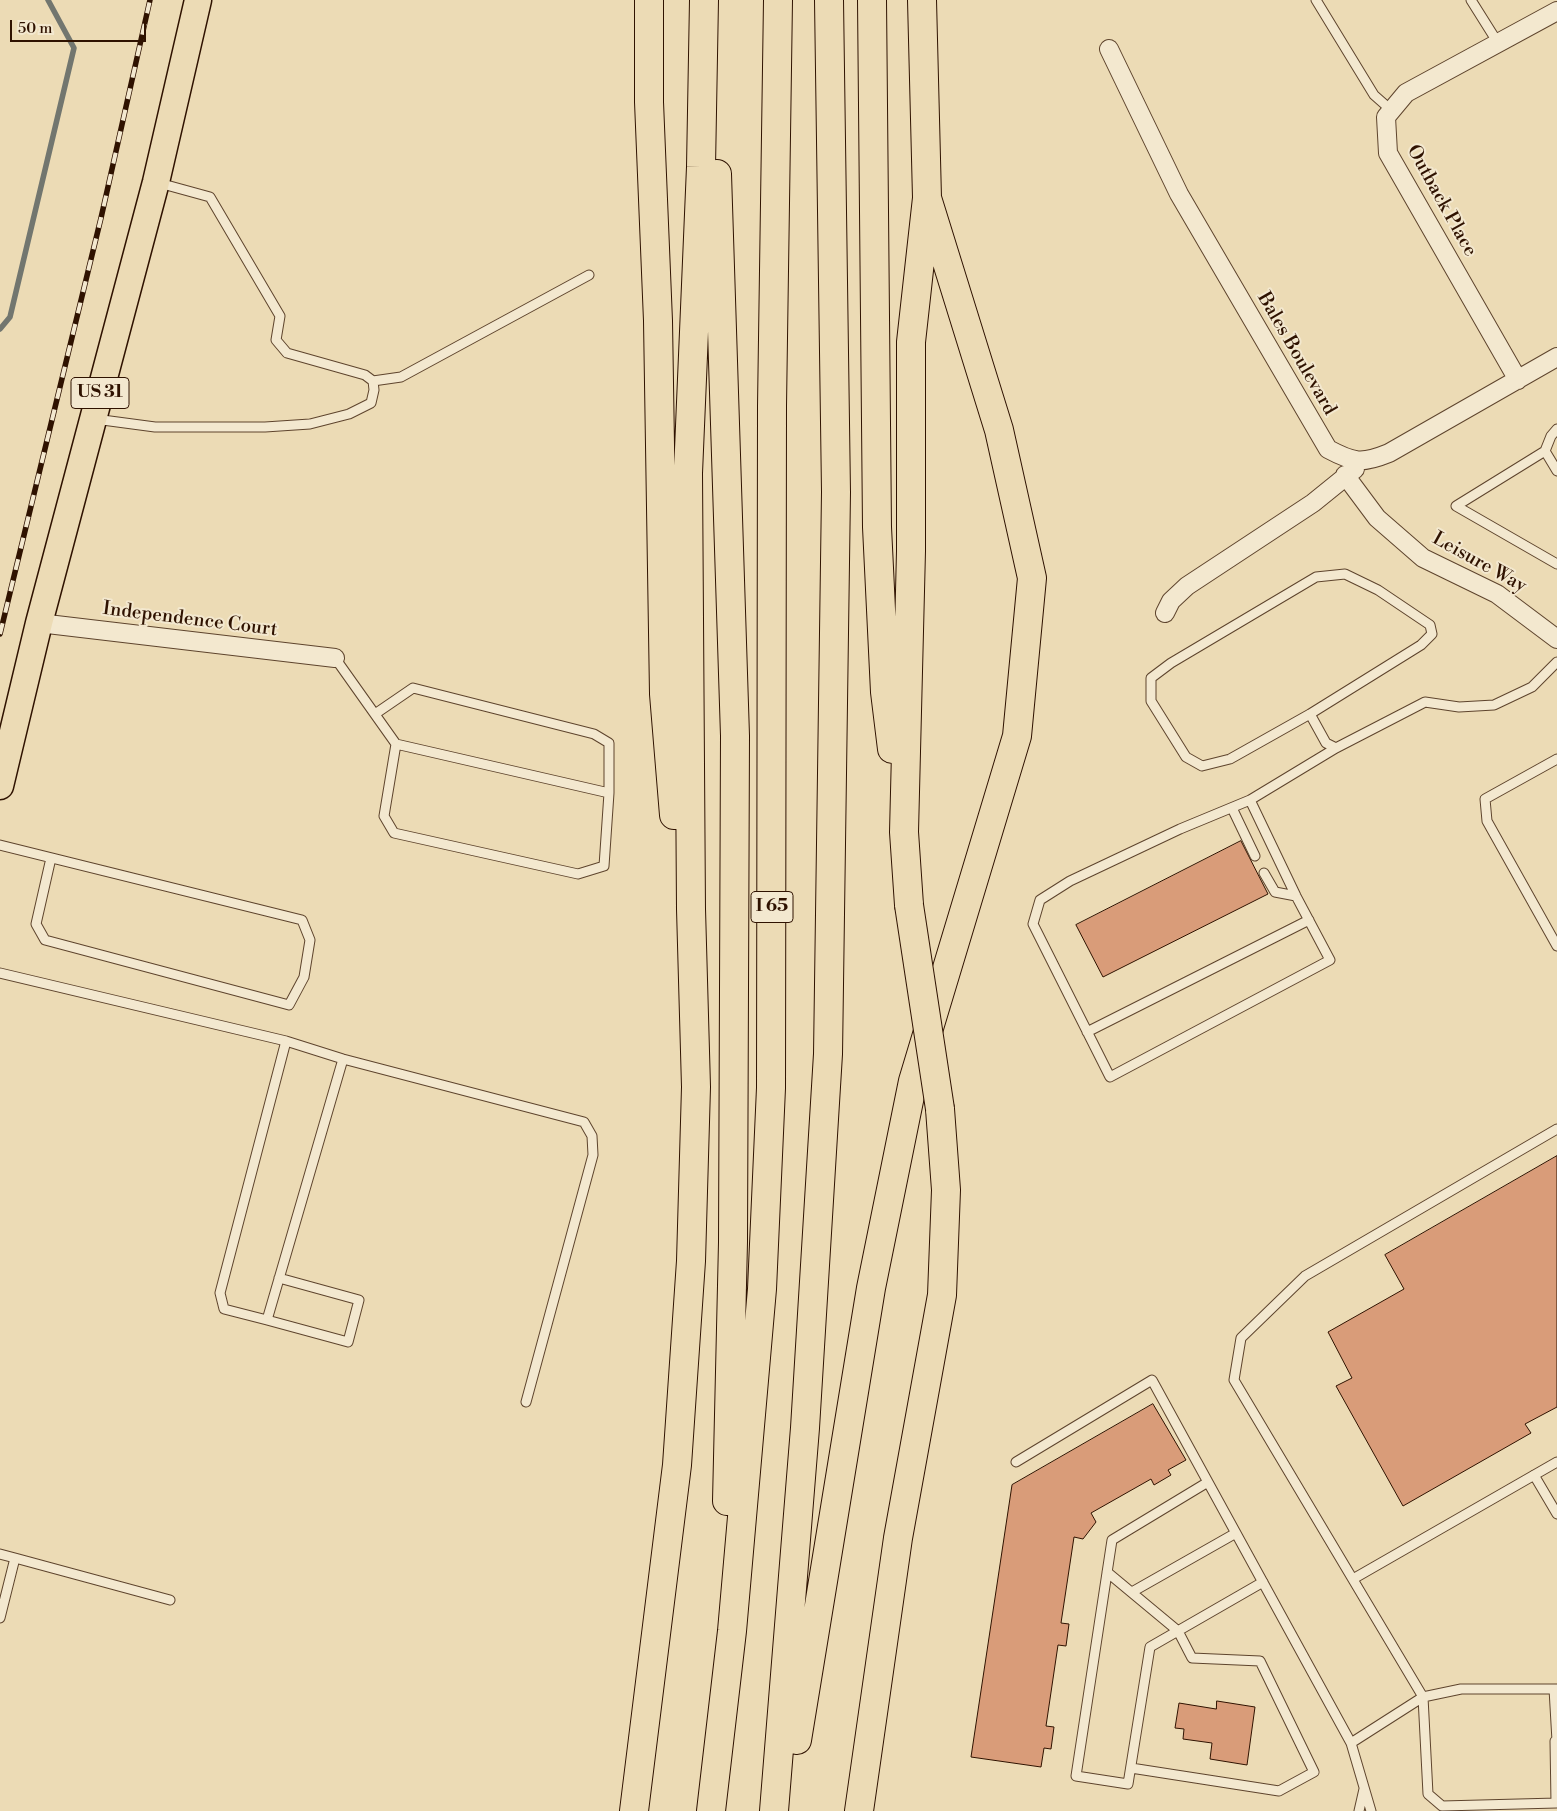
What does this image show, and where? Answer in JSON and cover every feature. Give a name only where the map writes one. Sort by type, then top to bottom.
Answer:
[{"type":"highway","points":[[648,0],[649,102],[658,321],[664,694],[696,1087]]},
{"type":"highway","points":[[634,1811],[677,1465],[690,1260],[696,1087],[691,909],[688,473],[701,168],[704,0]]},
{"type":"highway","points":[[711,0],[735,736],[733,1242],[720,1729]]},
{"type":"highway","name":"I 65","points":[[711,1811],[732,1631],[762,1289],[772,1088],[772,406],[778,0]]},
{"type":"highway","points":[[774,1811],[805,1428],[828,1054],[836,492],[829,0]]},
{"type":"highway","points":[[860,1811],[898,1538],[942,1295],[946,1190],[940,1109],[909,905],[904,832],[885,692],[877,526],[872,0]]},
{"type":"highway","points":[[904,832],[911,551],[912,342],[927,198],[922,0]]},
{"type":"highway","points":[[785,1811],[871,1288],[913,1081],[1017,736],[1032,578],[999,430],[927,198]]},
{"type":"main road","name":"US 31","points":[[0,786],[40,623],[156,182],[198,0]]},
{"type":"street","points":[[1390,110],[1406,93],[1557,11]]},
{"type":"street","name":"Bales Boulevard","points":[[1110,49],[1179,194],[1312,424],[1328,449],[1348,460],[1367,462]]},
{"type":"street","name":"Outback Place","points":[[1390,110],[1386,117],[1385,126],[1388,153],[1518,380]]},
{"type":"street","points":[[1165,613],[1171,601],[1187,586],[1313,503],[1345,475],[1367,462],[1389,454],[1557,357]]},
{"type":"street","name":"Leisure Way","points":[[1345,475],[1377,518],[1423,558],[1497,594],[1557,639]]},
{"type":"street","name":"Independence Court","points":[[40,623],[335,658]]},
{"type":"lane","points":[[1316,0],[1374,94],[1390,110]]},
{"type":"lane","points":[[1471,0],[1498,43]]},
{"type":"lane","points":[[156,182],[210,197],[280,316],[276,340],[286,353],[365,375],[373,381],[401,377],[589,275]]},
{"type":"lane","points":[[93,418],[156,427],[265,427],[310,424],[349,414],[371,404],[374,390],[373,381]]},
{"type":"lane","points":[[1557,429],[1551,436],[1546,451],[1456,506],[1557,564]]},
{"type":"lane","points":[[1546,451],[1557,471]]},
{"type":"lane","points":[[1345,574],[1378,590],[1430,625],[1432,634],[1421,645],[1310,714],[1230,759],[1202,766],[1186,757],[1151,701],[1151,678],[1171,663],[1316,577],[1345,574]]},
{"type":"lane","points":[[335,658],[396,744],[610,793]]},
{"type":"lane","points":[[1250,800],[1296,896],[1330,960],[1110,1077],[1033,924],[1040,900],[1070,881],[1180,829],[1250,800],[1336,748],[1425,702],[1459,707],[1494,705],[1532,687],[1557,662]]},
{"type":"lane","points":[[374,714],[413,688],[594,734],[609,743],[610,793],[604,866],[578,874],[394,833],[384,816],[396,744]]},
{"type":"lane","points":[[1310,714],[1326,743],[1336,748]]},
{"type":"lane","points":[[1557,759],[1486,799],[1487,820],[1557,946]]},
{"type":"lane","points":[[1232,808],[1255,856]]},
{"type":"lane","points":[[0,845],[302,920],[310,940],[304,977],[289,1005],[45,940],[36,924],[51,858]]},
{"type":"lane","points":[[1264,872],[1275,892],[1296,896]]},
{"type":"lane","points":[[1087,1032],[1309,920]]},
{"type":"lane","points":[[0,973],[286,1041],[343,1060],[584,1122],[592,1136],[592,1155],[526,1402]]},
{"type":"lane","points":[[279,1278],[359,1300],[348,1342],[224,1309],[220,1293],[286,1041]]},
{"type":"lane","points":[[267,1320],[343,1060]]},
{"type":"lane","points":[[1351,1743],[1423,1697],[1461,1688],[1556,1689],[1556,1803],[1442,1806],[1428,1794],[1423,1697],[1234,1380],[1241,1338],[1305,1276],[1557,1129]]},
{"type":"lane","points":[[1016,1462],[1152,1380],[1351,1743],[1360,1768],[1371,1811]]},
{"type":"lane","points":[[1353,1579],[1557,1462]]},
{"type":"lane","points":[[1534,1475],[1557,1514]]},
{"type":"lane","points":[[1208,1482],[1112,1540],[1076,1776],[1128,1784],[1150,1647],[1263,1582]]},
{"type":"lane","points":[[1132,1592],[1236,1533]]},
{"type":"lane","points":[[0,1554],[170,1600]]},
{"type":"lane","points":[[0,1618],[15,1558]]},
{"type":"lane","points":[[1107,1572],[1178,1631],[1192,1658],[1260,1661],[1314,1772],[1279,1791],[1131,1768]]},
{"type":"lane","points":[[1359,1811],[1364,1789]]},
{"type":"building","points":[[1241,841],[1268,894],[1103,977],[1076,925]]},
{"type":"building","points":[[1557,1156],[1557,1407],[1525,1424],[1531,1433],[1403,1506],[1336,1386],[1352,1378],[1328,1332],[1404,1289],[1385,1255]]},
{"type":"building","points":[[1153,1404],[1186,1460],[1168,1470],[1171,1475],[1154,1485],[1151,1479],[1091,1513],[1096,1522],[1083,1539],[1074,1537],[1061,1623],[1069,1624],[1066,1646],[1058,1645],[1046,1726],[1054,1727],[1051,1749],[1044,1748],[1041,1767],[971,1757],[1012,1485]]},
{"type":"building","points":[[1217,1701],[1255,1707],[1247,1765],[1210,1759],[1212,1743],[1183,1739],[1184,1729],[1175,1728],[1179,1703],[1216,1709]]},
{"type":"waterway","points":[[0,329],[10,317],[74,48],[48,0]]},
{"type":"railway","points":[[0,634],[101,218],[150,0]]}]
